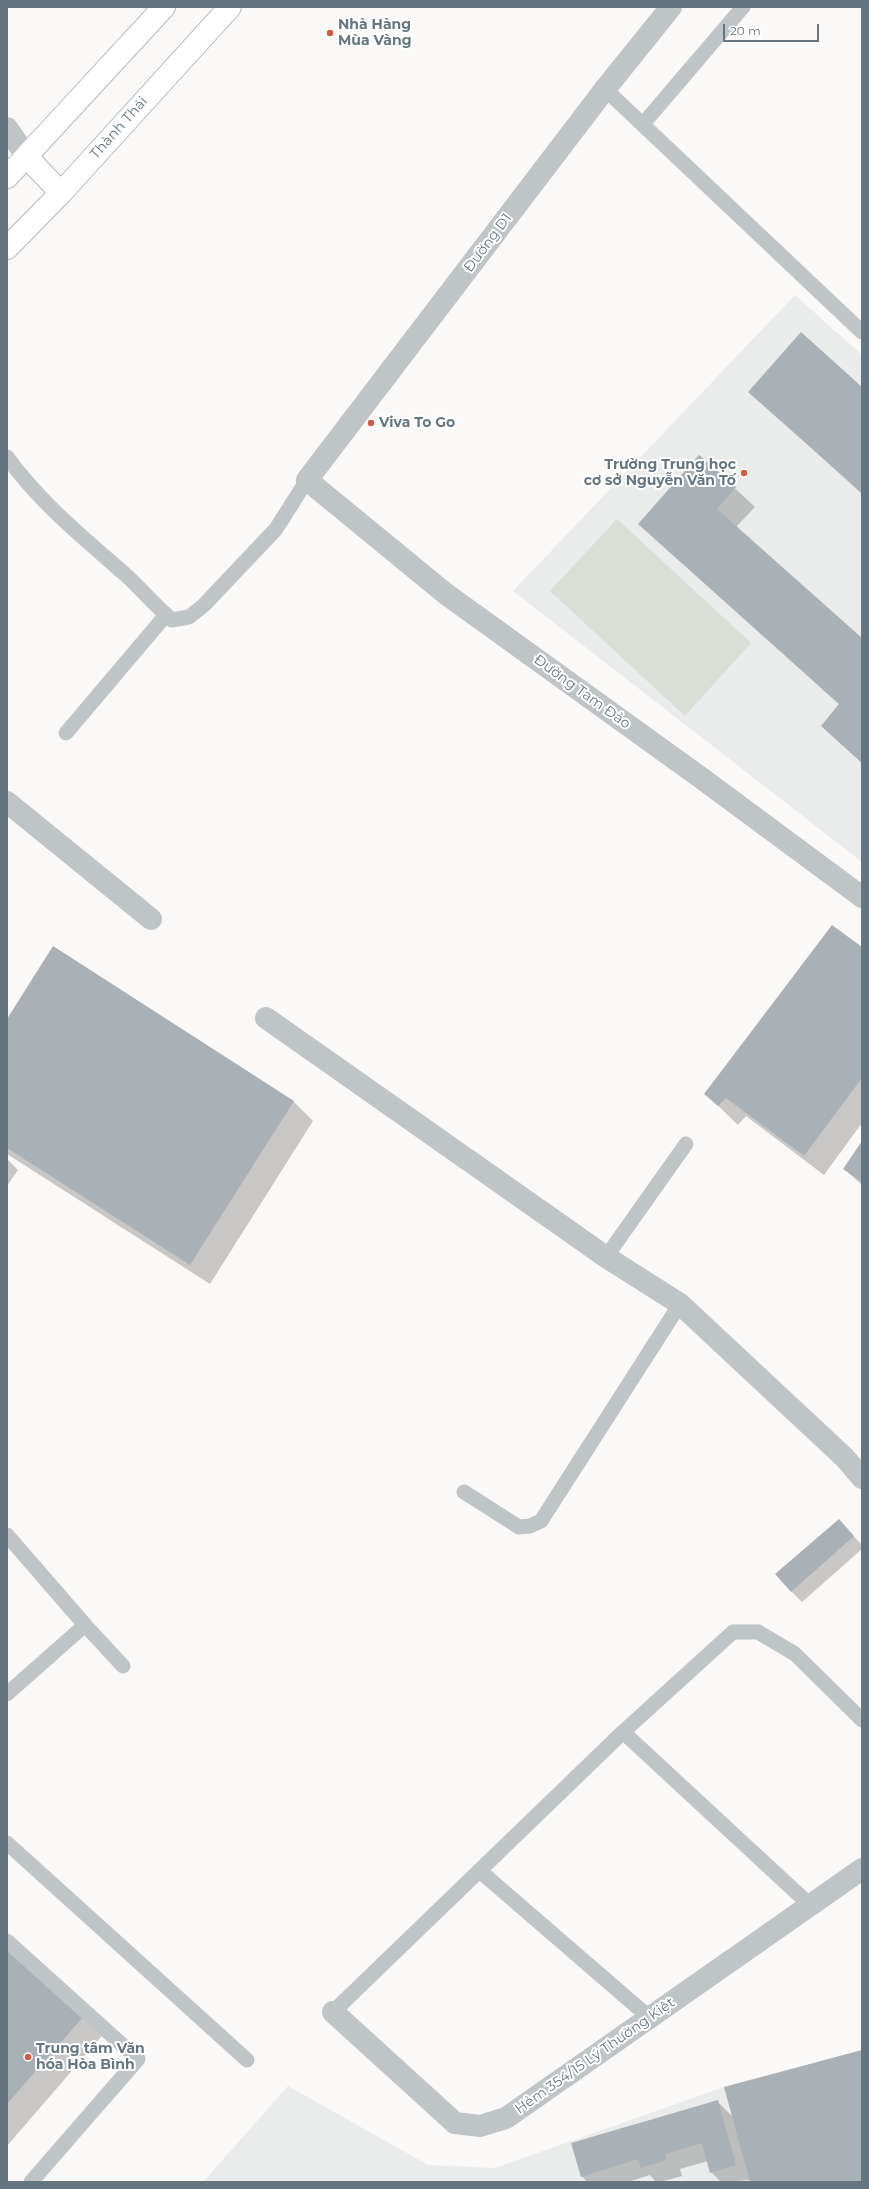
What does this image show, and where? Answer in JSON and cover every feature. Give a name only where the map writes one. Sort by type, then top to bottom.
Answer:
[{"type":"main road","points":[[7,177],[164,7]]},
{"type":"main road","name":"Thành Thái","points":[[7,248],[60,193],[230,7]]},
{"type":"main road","points":[[27,157],[60,193]]},
{"type":"street","name":"Đường D1","points":[[307,480],[605,89],[671,7]]},
{"type":"street","points":[[7,128],[27,157]]},
{"type":"street","name":"Đường Tam Đảo","points":[[307,480],[446,594],[704,780],[862,897]]},
{"type":"street","points":[[7,802],[151,919]]},
{"type":"street","points":[[266,1018],[606,1257],[680,1304],[845,1458],[862,1478]]},
{"type":"street","name":"Hẻm 354/15 Lý Thường Kiệt","points":[[333,2012],[455,2123],[480,2126],[506,2118],[862,1869]]},
{"type":"lane","points":[[643,124],[743,7]]},
{"type":"lane","points":[[605,89],[862,332]]},
{"type":"lane","points":[[7,457],[30,488],[48,507],[129,578],[172,620],[189,617],[204,605],[276,529],[307,480]]},
{"type":"lane","points":[[66,734],[166,615]]},
{"type":"lane","points":[[606,1257],[686,1144]]},
{"type":"lane","points":[[464,1492],[519,1527],[530,1526],[541,1521],[680,1304]]},
{"type":"lane","points":[[7,1535],[85,1625],[124,1666]]},
{"type":"lane","points":[[7,1694],[85,1625]]},
{"type":"lane","points":[[333,2012],[481,1872],[623,1732],[733,1632],[758,1632],[795,1654],[862,1720]]},
{"type":"lane","points":[[623,1732],[811,1906]]},
{"type":"lane","points":[[7,1843],[247,2060]]},
{"type":"lane","points":[[481,1872],[650,2018]]},
{"type":"lane","points":[[7,1941],[138,2059],[31,2182]]},
{"type":"shaded area","name":"Trường Trung học cơ sở Nguyễn Văn Tố","points":[[795,295],[862,355],[862,862],[513,591]]},
{"type":"shaded area","points":[[617,519],[751,643],[685,716],[550,591]]},
{"type":"shaded area","points":[[862,2050],[862,2182],[203,2182],[288,2086],[428,2165],[495,2168],[724,2087]]},
{"type":"building","points":[[801,332],[862,387],[862,493],[748,392]]},
{"type":"building","points":[[699,455],[736,487],[717,509],[862,638],[862,763],[821,726],[839,704],[638,524]]},
{"type":"building","points":[[832,925],[862,947],[862,1078],[804,1156],[726,1098],[718,1106],[704,1094]]},
{"type":"building","points":[[53,946],[294,1101],[190,1265],[7,1148],[7,1019]]},
{"type":"building","points":[[862,1141],[862,1182],[843,1169]]},
{"type":"building","points":[[839,1519],[854,1536],[791,1592],[775,1574]]},
{"type":"building","name":"Trung tâm Văn hóa Hòa Bình","points":[[7,1937],[90,2009],[7,2104]]},
{"type":"building","points":[[862,2050],[862,2182],[750,2182],[724,2087]]},
{"type":"building","points":[[718,2100],[736,2165],[710,2173],[702,2143],[665,2154],[667,2160],[641,2168],[638,2159],[581,2177],[571,2143]]},
{"type":"place","name":"Nhà Hàng Mùa Vàng","points":[[330,33]]},
{"type":"place","name":"Viva To Go","points":[[371,423]]},
{"type":"place","name":"Trường Trung học cơ sở Nguyễn Văn Tố","points":[[744,473]]},
{"type":"place","name":"Trung tâm Văn hóa Hòa Bình","points":[[28,2057]]}]
